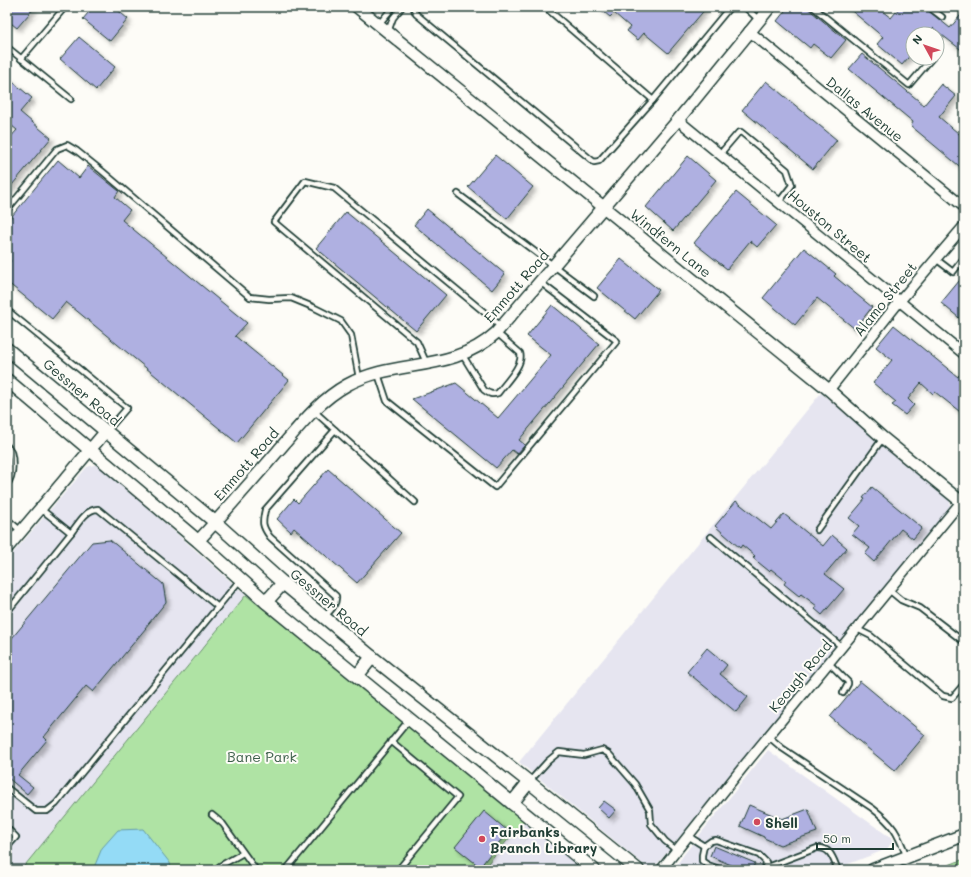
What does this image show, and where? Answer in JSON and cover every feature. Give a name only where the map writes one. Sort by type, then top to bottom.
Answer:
[{"type":"main road","name":"Gessner Road","points":[[7,349],[215,522],[283,583],[372,657],[638,870]]},
{"type":"main road","points":[[7,380],[198,541],[266,602],[594,870]]},
{"type":"main road","points":[[266,602],[283,583]]},
{"type":"main road","points":[[357,676],[372,657]]},
{"type":"main road","points":[[512,803],[529,782]]},
{"type":"main road","points":[[873,870],[964,835]]},
{"type":"street","name":"Windfern Lane","points":[[357,7],[829,390],[883,438],[962,503]]},
{"type":"street","name":"Emmott Road","points":[[198,541],[314,411],[334,393],[359,379],[378,373],[427,364],[462,354],[481,345],[499,330],[678,120],[770,7]]},
{"type":"street","name":"Dallas Avenue","points":[[749,32],[964,207]]},
{"type":"street","name":"Houston Street","points":[[678,120],[964,354]]},
{"type":"street","name":"Alamo Street","points":[[829,390],[899,302],[964,226]]},
{"type":"street","points":[[7,548],[106,431]]},
{"type":"street","name":"Keough Road","points":[[661,870],[768,736],[962,503]]},
{"type":"lane","points":[[22,59],[65,7]]},
{"type":"lane","points":[[378,24],[393,7]]},
{"type":"lane","points":[[388,32],[393,18],[402,7]]},
{"type":"lane","points":[[415,7],[414,9],[416,14],[594,162],[599,161],[653,100],[729,7]]},
{"type":"lane","points":[[545,7],[653,100]]},
{"type":"lane","points":[[746,7],[759,20]]},
{"type":"lane","points":[[813,7],[909,86],[925,66]]},
{"type":"lane","points":[[929,7],[942,17]]},
{"type":"lane","points":[[7,47],[71,98]]},
{"type":"lane","points":[[720,154],[738,133],[741,132],[787,170],[792,185],[778,202]]},
{"type":"lane","points":[[7,210],[57,149],[67,146],[77,151],[250,297],[270,299],[291,298],[341,321],[351,335],[359,379]]},
{"type":"lane","points":[[427,364],[417,342],[274,222],[305,181],[334,188],[499,330],[520,353],[521,357],[519,365],[498,393],[493,395],[488,394],[484,390],[462,354]]},
{"type":"lane","points":[[458,194],[594,296]]},
{"type":"lane","points":[[936,259],[951,272],[953,272],[964,258]]},
{"type":"lane","points":[[378,373],[387,402],[495,487],[617,341],[540,282]]},
{"type":"lane","points":[[7,310],[127,408],[106,431]]},
{"type":"lane","points":[[314,411],[415,502]]},
{"type":"lane","points":[[324,617],[334,606],[336,596],[270,537],[264,528],[262,520],[265,510],[335,430]]},
{"type":"lane","points":[[817,530],[883,438]]},
{"type":"lane","points":[[7,446],[9,448],[13,465],[11,479],[7,484]]},
{"type":"lane","points":[[41,509],[71,533]]},
{"type":"lane","points":[[7,612],[92,509],[98,509],[218,607]]},
{"type":"lane","points":[[7,519],[22,532]]},
{"type":"lane","points":[[711,538],[842,647]]},
{"type":"lane","points":[[7,788],[36,811],[46,811],[56,804],[241,579]]},
{"type":"lane","points":[[889,590],[901,600],[920,608],[964,642]]},
{"type":"lane","points":[[857,629],[871,636],[943,696],[952,698],[964,684]]},
{"type":"lane","points":[[829,663],[848,682],[843,692]]},
{"type":"lane","points":[[286,870],[410,719]]},
{"type":"lane","points":[[768,736],[782,748],[886,819],[897,832],[907,857]]},
{"type":"lane","points":[[391,741],[458,797],[398,870]]},
{"type":"lane","points":[[529,782],[548,761],[559,752],[584,755],[602,750],[609,754],[635,784],[650,810],[651,824],[665,841],[676,850]]},
{"type":"lane","points":[[212,815],[223,824],[256,870]]},
{"type":"lane","points":[[7,828],[16,837],[7,847]]},
{"type":"lane","points":[[688,836],[704,846]]},
{"type":"lane","points":[[722,870],[708,865],[702,860],[704,846],[712,841],[716,840],[759,855],[766,862],[766,869],[817,848],[822,848],[831,853],[838,870]]},
{"type":"lane","points":[[220,866],[244,853]]},
{"type":"shaded area","points":[[821,393],[949,497],[951,509],[658,863],[649,869],[519,762]]},
{"type":"shaded area","points":[[99,465],[246,595],[21,870],[7,870],[7,560],[87,467]]},
{"type":"shaded area","points":[[768,750],[891,838],[892,842],[887,849],[833,870],[673,870]]},
{"type":"shaded area","points":[[524,821],[586,870],[482,870]]},
{"type":"green space","name":"Bane Park","points":[[246,595],[524,821],[482,870],[21,870]]},
{"type":"green space","points":[[964,859],[964,870],[936,870]]},
{"type":"water","points":[[143,829],[170,863],[171,870],[93,870],[102,848],[118,830]]},
{"type":"building","points":[[7,7],[35,7],[17,28],[7,20]]},
{"type":"building","points":[[93,7],[114,7],[128,19],[110,41],[83,19]]},
{"type":"building","points":[[598,7],[707,7],[668,53],[644,33],[638,40],[627,31],[630,27],[614,13],[610,17]]},
{"type":"building","points":[[788,7],[806,7],[846,40],[831,58],[813,44],[810,48],[777,21]]},
{"type":"building","points":[[847,7],[877,7],[891,18],[900,7],[924,7],[950,28],[964,11],[964,52],[945,37],[945,26],[905,26],[905,61],[902,65],[877,44],[883,37]]},
{"type":"building","points":[[79,37],[115,67],[96,90],[60,59]]},
{"type":"building","points":[[862,54],[924,105],[941,84],[956,96],[939,117],[964,138],[964,170],[911,126],[913,122],[849,69]]},
{"type":"building","points":[[7,77],[32,98],[20,112],[51,138],[7,191],[7,141],[17,130],[7,122]]},
{"type":"building","points":[[766,81],[837,140],[813,169],[742,110]]},
{"type":"building","points":[[495,155],[533,187],[507,219],[468,187]]},
{"type":"building","points":[[688,156],[716,180],[673,231],[646,207]]},
{"type":"building","points":[[58,160],[79,178],[88,166],[119,191],[115,197],[130,210],[122,220],[247,323],[235,336],[289,380],[237,443],[66,302],[52,319],[7,282],[7,265],[11,261],[7,258],[7,222]]},
{"type":"building","points":[[736,192],[776,225],[757,247],[750,241],[727,269],[694,243]]},
{"type":"building","points":[[427,209],[505,274],[492,290],[414,225]]},
{"type":"building","points":[[346,212],[446,295],[416,331],[316,248]]},
{"type":"building","points":[[804,248],[836,274],[834,276],[872,307],[855,329],[817,298],[795,325],[763,298]]},
{"type":"building","points":[[621,259],[659,290],[635,319],[597,288]]},
{"type":"building","points":[[964,275],[964,322],[941,303]]},
{"type":"building","points":[[552,305],[599,344],[519,440],[525,445],[517,454],[512,450],[496,468],[412,399],[456,383],[498,418],[551,355],[527,336]]},
{"type":"building","points":[[894,325],[958,377],[959,375],[964,379],[964,415],[935,392],[933,394],[921,383],[908,399],[914,405],[905,415],[892,405],[896,402],[873,383],[892,360],[876,347]]},
{"type":"building","points":[[328,469],[401,533],[357,583],[294,528],[291,532],[277,519],[294,499],[298,503]]},
{"type":"building","points":[[872,487],[922,528],[913,539],[901,529],[874,562],[865,554],[870,548],[852,534],[859,526],[849,518],[865,499],[863,498]]},
{"type":"building","points":[[736,501],[771,529],[784,514],[823,546],[832,535],[847,548],[825,574],[844,589],[822,615],[815,609],[817,606],[801,594],[799,596],[784,584],[786,581],[771,569],[769,571],[753,558],[755,556],[742,545],[740,548],[715,526]]},
{"type":"building","points":[[110,540],[163,584],[166,602],[93,692],[86,686],[44,737],[47,740],[18,775],[33,787],[27,794],[7,777],[7,644],[92,542]]},
{"type":"building","points":[[707,648],[727,665],[720,674],[748,697],[736,712],[687,672]]},
{"type":"building","points":[[860,681],[925,735],[895,771],[830,717]]},
{"type":"building","points":[[604,801],[616,810],[609,818],[598,808]]},
{"type":"building","points":[[749,805],[782,819],[808,809],[817,832],[780,845],[740,826]]},
{"type":"building","name":"Fairbanks Branch Library","points":[[484,811],[508,831],[480,867],[455,847]]},
{"type":"building","name":"Shell","points":[[714,846],[755,863],[752,870],[743,870],[710,856]]},
{"type":"place","name":"Shell","points":[[757,822]]},
{"type":"place","name":"Fairbanks Branch Library","points":[[482,839]]}]
